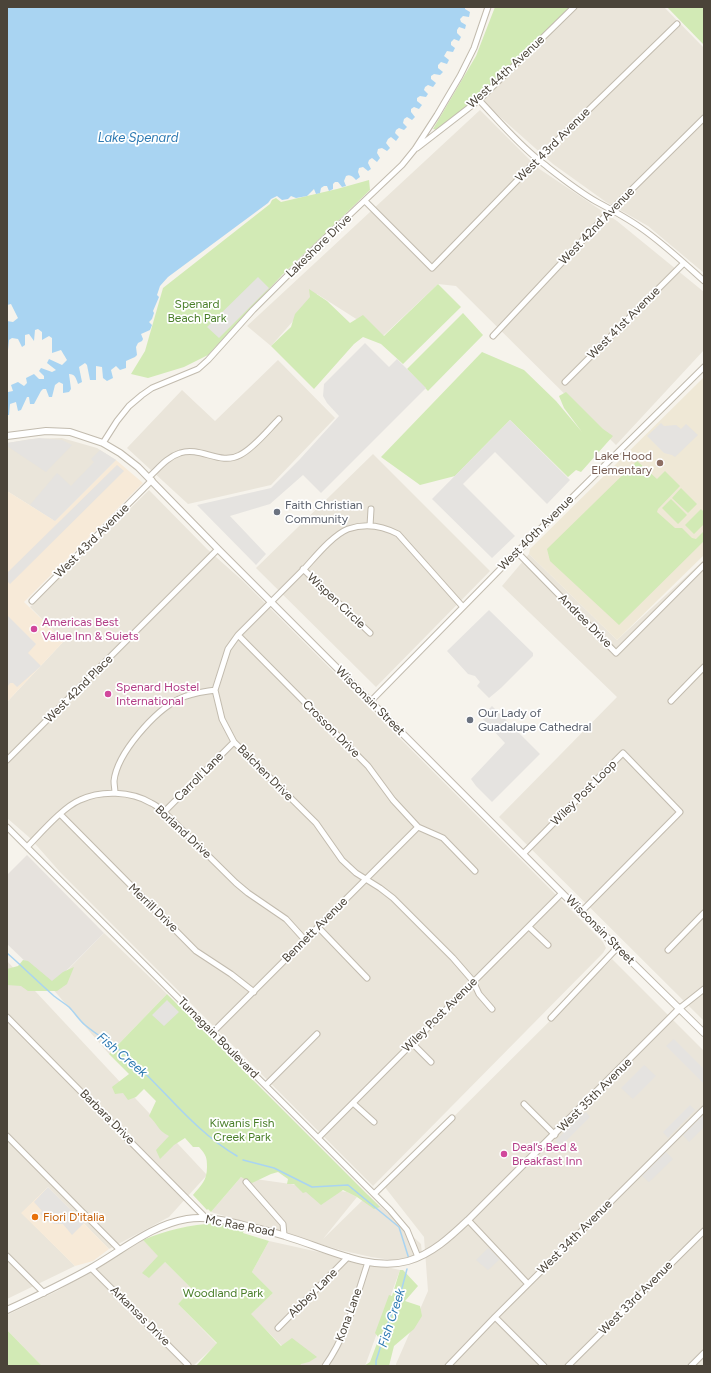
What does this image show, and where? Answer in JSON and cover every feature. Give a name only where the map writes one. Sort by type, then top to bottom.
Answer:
[{"type":"street","name":"Lakeshore Drive","points":[[103,443],[129,406],[142,395],[152,388],[198,369],[208,360],[253,310],[321,242],[402,165],[415,149],[437,116],[460,76],[474,48],[488,7]]},
{"type":"street","name":"West 44th Avenue","points":[[415,149],[480,100],[574,7]]},
{"type":"street","name":"West 43rd Avenue","points":[[365,201],[432,268],[538,160],[677,24]]},
{"type":"street","points":[[480,100],[514,137],[538,160],[597,202],[612,209],[641,228],[684,263],[704,282]]},
{"type":"street","name":"West 42nd Avenue","points":[[493,336],[612,209],[704,118]]},
{"type":"street","name":"West 41st Avenue","points":[[565,382],[684,263]]},
{"type":"street","name":"West 40th Avenue","points":[[371,701],[517,552],[704,366]]},
{"type":"street","name":"West 43rd Avenue","points":[[32,601],[170,457],[190,451],[201,452],[218,458],[240,456],[279,419]]},
{"type":"street","name":"Wisconsin Street","points":[[7,436],[46,431],[70,432],[103,443],[120,453],[150,479],[218,549],[704,1033]]},
{"type":"street","points":[[370,526],[371,509]]},
{"type":"street","points":[[115,793],[114,780],[120,763],[129,747],[144,728],[162,711],[180,698],[199,692],[215,690],[228,649],[238,635],[324,547],[347,529],[362,525],[388,528],[398,534],[463,607]]},
{"type":"street","name":"West 42nd Place","points":[[7,760],[218,549]]},
{"type":"street","name":"Andree Drive","points":[[517,552],[616,653],[704,565]]},
{"type":"street","name":"Wispen Circle","points":[[303,569],[370,633]]},
{"type":"street","name":"Crosson Drive","points":[[238,635],[368,766],[393,800],[418,827]]},
{"type":"street","points":[[671,701],[704,667]]},
{"type":"street","name":"Balchen Drive","points":[[215,690],[222,719],[234,742],[316,823],[342,860],[365,880],[380,888],[393,898],[453,958],[473,981],[479,994],[492,1009]]},
{"type":"street","name":"Carroll Lane","points":[[164,812],[234,742]]},
{"type":"street","name":"Wiley Post Loop","points":[[524,854],[624,753],[680,812],[581,912]]},
{"type":"street","name":"Borland Drive","points":[[27,847],[60,814],[79,800],[100,794],[115,793],[132,795],[151,802],[164,812],[236,883],[286,919],[305,940]]},
{"type":"street","name":"Merrill Drive","points":[[60,814],[196,951],[231,974],[254,992]]},
{"type":"street","name":"Turnagain Boulevard","points":[[7,827],[374,1194],[407,1230],[418,1257]]},
{"type":"street","points":[[418,827],[443,838],[475,871]]},
{"type":"street","name":"Bennett Avenue","points":[[212,1033],[418,827]]},
{"type":"street","name":"Wiley Post Avenue","points":[[318,1138],[562,893]]},
{"type":"street","points":[[668,950],[704,913]]},
{"type":"street","points":[[318,927],[367,978]]},
{"type":"street","points":[[529,927],[548,945]]},
{"type":"street","points":[[551,1018],[617,948]]},
{"type":"street","points":[[680,1008],[704,989]]},
{"type":"street","name":"West 35th Avenue","points":[[418,1257],[448,1239],[468,1220],[555,1135],[680,1008]]},
{"type":"street","name":"Barbara Drive","points":[[7,1017],[206,1218]]},
{"type":"street","points":[[266,1085],[317,1034]]},
{"type":"street","points":[[412,1043],[431,1062]]},
{"type":"street","points":[[353,1103],[374,1122]]},
{"type":"street","points":[[524,1104],[555,1135]]},
{"type":"street","name":"West 34th Avenue","points":[[448,1366],[494,1317],[704,1109]]},
{"type":"street","points":[[374,1194],[452,1118]]},
{"type":"street","points":[[7,1136],[120,1250]]},
{"type":"street","points":[[246,1182],[283,1224],[284,1235]]},
{"type":"street","name":"Mc Rae Road","points":[[7,1310],[44,1293],[91,1268],[152,1230],[164,1225],[189,1219],[206,1218],[284,1235],[348,1257],[368,1262],[392,1264],[408,1261],[418,1257]]},
{"type":"street","points":[[468,1220],[528,1284]]},
{"type":"street","name":"West 33rd Avenue","points":[[568,1366],[704,1231]]},
{"type":"street","points":[[7,1256],[44,1293]]},
{"type":"street","name":"Abbey Lane","points":[[278,1328],[348,1257]]},
{"type":"street","name":"Kona Lane","points":[[325,1366],[334,1354],[344,1333],[368,1262]]},
{"type":"street","name":"Arkansas Drive","points":[[91,1268],[188,1365]]},
{"type":"street","points":[[494,1317],[544,1366]]},
{"type":"street","points":[[691,1366],[704,1353]]},
{"type":"shaded area","points":[[575,7],[664,7],[704,48],[704,273],[648,226],[606,202],[553,164],[481,100]]},
{"type":"shaded area","points":[[480,110],[538,168],[617,221],[704,292],[704,350],[616,445],[456,286],[438,284],[383,336],[317,294],[271,346],[247,326]]},
{"type":"shaded area","points":[[258,277],[269,288],[219,338],[207,327]]},
{"type":"shaded area","points":[[365,343],[389,367],[397,359],[426,388],[321,493],[303,475],[270,504],[230,516],[266,554],[256,565],[197,505],[271,488],[339,416],[327,403],[323,396],[324,384]]},
{"type":"shaded area","points":[[278,360],[335,418],[271,485],[188,504],[127,448],[182,390],[215,421]]},
{"type":"shaded area","name":"Lake Hood Elementary","points":[[704,377],[704,555],[617,640],[529,554],[530,549]]},
{"type":"shaded area","points":[[510,420],[570,480],[547,504],[495,452],[463,484],[515,536],[492,558],[432,499]]},
{"type":"shaded area","points":[[661,423],[664,426],[676,425],[681,429],[686,424],[698,435],[675,457],[664,453],[647,436]]},
{"type":"shaded area","points":[[39,438],[62,440],[72,445],[46,472],[7,446],[7,443]]},
{"type":"shaded area","points":[[62,438],[97,448],[116,460],[55,521],[7,491],[7,443],[31,439]]},
{"type":"shaded area","points":[[100,450],[116,460],[55,521],[30,505],[57,473],[71,486],[94,462],[91,459]]},
{"type":"shaded area","points":[[373,454],[490,571],[376,687],[256,568]]},
{"type":"shaded area","points":[[116,460],[143,483],[24,602],[64,641],[7,702],[7,491],[55,521]]},
{"type":"shaded area","points":[[117,465],[124,471],[10,584],[7,581],[7,573]]},
{"type":"shaded area","points":[[149,490],[207,549],[243,581],[603,942],[606,948],[603,953],[373,1186],[60,872],[30,838],[7,818],[7,702],[64,641],[30,607]]},
{"type":"shaded area","points":[[529,554],[617,640],[704,560],[704,1021],[499,817],[617,697],[502,586]]},
{"type":"shaded area","points":[[489,610],[533,653],[533,656],[489,698],[477,686],[480,682],[475,676],[468,674],[447,651]]},
{"type":"shaded area","points":[[7,615],[36,644],[28,653],[41,666],[17,687],[13,683],[10,683],[7,687]]},
{"type":"shaded area","points":[[492,706],[540,754],[492,802],[471,779],[505,743],[481,717]]},
{"type":"shaded area","points":[[27,855],[104,933],[51,986],[7,944],[7,875]]},
{"type":"shaded area","points":[[104,933],[167,994],[109,1054],[51,987]]},
{"type":"shaded area","points":[[612,959],[704,1051],[704,1366],[396,1366],[428,1291],[424,1237],[384,1186]]},
{"type":"shaded area","points":[[7,961],[207,1175],[169,1217],[109,1249],[48,1187],[22,1213],[75,1266],[7,1299]]},
{"type":"shaded area","points":[[167,1000],[179,1012],[164,1026],[152,1015]]},
{"type":"shaded area","points":[[674,1039],[704,1069],[704,1084],[666,1046]]},
{"type":"shaded area","points":[[644,1065],[656,1076],[633,1099],[621,1088]]},
{"type":"shaded area","points":[[690,1105],[695,1110],[668,1138],[663,1132]]},
{"type":"shaded area","points":[[586,1112],[590,1117],[561,1146],[555,1141]]},
{"type":"shaded area","points":[[704,1114],[704,1127],[689,1142],[683,1135]]},
{"type":"shaded area","points":[[666,1152],[673,1159],[649,1182],[642,1176]]},
{"type":"shaded area","points":[[241,1177],[347,1192],[357,1197],[323,1239],[368,1195],[421,1244],[422,1254],[398,1261],[371,1257],[340,1250],[211,1212]]},
{"type":"shaded area","points":[[48,1187],[109,1249],[93,1261],[75,1266],[21,1213]]},
{"type":"shaded area","points":[[48,1187],[84,1223],[72,1235],[63,1224],[55,1224],[44,1220],[40,1213],[42,1211],[34,1202]]},
{"type":"shaded area","points":[[143,1240],[192,1289],[178,1304],[217,1344],[193,1366],[42,1366],[7,1330],[7,1315],[57,1291]]},
{"type":"shaded area","points":[[269,1241],[400,1270],[365,1366],[302,1366],[250,1314],[273,1293],[252,1272]]},
{"type":"shaded area","points":[[488,1248],[500,1259],[488,1270],[476,1260]]},
{"type":"green space","points":[[495,7],[574,7],[479,100],[437,130],[433,129],[476,56]]},
{"type":"green space","points":[[667,7],[704,7],[704,45]]},
{"type":"green space","name":"Spenard Beach Park","points":[[369,180],[370,190],[283,274],[208,355],[184,367],[148,378],[131,374],[145,351],[163,288],[270,204],[272,200],[276,198],[281,202]]},
{"type":"green space","points":[[438,284],[461,307],[403,364],[381,344],[363,337],[354,344],[314,389],[271,346],[291,327],[295,314],[310,297],[309,289],[327,301],[350,323],[363,315],[384,336]]},
{"type":"green space","points":[[463,313],[483,335],[428,391],[407,369]]},
{"type":"green space","points":[[482,352],[524,370],[556,401],[582,432],[564,408],[559,396],[566,392],[603,429],[613,436],[581,472],[576,470],[568,477],[510,420],[455,476],[420,485],[381,457]]},
{"type":"green space","points":[[637,461],[657,479],[665,471],[680,486],[658,509],[657,512],[675,528],[682,528],[692,538],[696,539],[704,531],[704,541],[619,625],[550,561],[547,549]]},
{"type":"green space","points":[[681,488],[697,504],[688,513],[672,498]]},
{"type":"green space","points":[[671,499],[687,515],[678,524],[662,508]]},
{"type":"green space","points":[[701,509],[704,512],[704,524],[694,534],[685,525]]},
{"type":"green space","points":[[23,960],[28,961],[52,981],[63,972],[74,967],[67,984],[57,991],[28,991],[21,986],[7,985],[7,969],[18,966]]},
{"type":"green space","name":"Kiwanis Fish Creek Park","points":[[167,994],[380,1207],[374,1209],[357,1197],[343,1190],[321,1205],[306,1192],[303,1193],[294,1184],[287,1184],[288,1179],[278,1172],[252,1183],[241,1177],[211,1212],[208,1209],[207,1210],[193,1195],[203,1182],[207,1172],[206,1156],[203,1152],[199,1147],[193,1147],[185,1138],[174,1145],[160,1159],[156,1150],[169,1136],[160,1129],[149,1116],[156,1101],[144,1089],[136,1097],[128,1100],[123,1093],[115,1094],[112,1087],[129,1074],[109,1054]]},
{"type":"green space","name":"Woodland Park","points":[[216,1223],[244,1230],[243,1233],[269,1241],[252,1272],[273,1293],[251,1314],[281,1346],[292,1338],[317,1357],[309,1362],[301,1364],[300,1366],[196,1366],[217,1343],[178,1304],[192,1289],[165,1262],[149,1278],[142,1273],[158,1256],[143,1240],[178,1228]]},
{"type":"green space","points":[[400,1270],[403,1270],[418,1286],[405,1301],[420,1306],[422,1316],[414,1329],[394,1346],[389,1366],[364,1366],[370,1362],[379,1338],[375,1333],[389,1295],[392,1296]]},
{"type":"green space","points":[[7,1330],[42,1366],[7,1366]]},
{"type":"water","name":"Lake Spenard","points":[[7,7],[465,7],[465,9],[470,12],[469,17],[463,16],[460,19],[461,22],[466,25],[465,29],[459,27],[457,30],[457,33],[461,37],[459,41],[454,39],[451,42],[451,45],[455,48],[453,52],[447,51],[444,56],[449,60],[447,64],[441,62],[438,65],[438,68],[443,72],[440,75],[434,74],[431,76],[431,79],[436,83],[433,87],[428,85],[425,87],[424,90],[428,94],[426,97],[420,96],[417,98],[417,101],[422,105],[419,109],[414,107],[411,109],[411,112],[415,117],[412,120],[407,117],[404,119],[403,123],[407,127],[404,130],[399,128],[396,130],[395,133],[399,137],[396,141],[391,137],[388,139],[386,143],[390,148],[387,151],[382,148],[378,149],[377,153],[380,158],[377,162],[372,158],[369,160],[368,163],[371,169],[368,171],[363,167],[359,168],[358,172],[360,177],[356,180],[351,176],[346,176],[344,181],[346,186],[342,187],[338,182],[335,182],[333,184],[333,189],[329,191],[327,186],[324,186],[321,188],[320,193],[316,194],[314,189],[307,196],[296,198],[291,196],[288,199],[282,200],[277,196],[271,199],[268,203],[168,277],[160,286],[157,295],[159,297],[153,311],[154,313],[152,319],[149,322],[152,325],[150,330],[141,334],[143,339],[136,347],[137,355],[126,361],[126,368],[120,370],[116,366],[111,370],[113,378],[107,381],[103,378],[102,367],[96,366],[96,380],[90,380],[87,365],[85,363],[79,367],[82,382],[78,384],[76,378],[69,374],[71,389],[69,392],[63,393],[63,384],[59,382],[55,385],[52,397],[49,397],[46,389],[43,389],[34,404],[30,404],[29,397],[27,397],[21,410],[18,411],[16,402],[10,404],[9,415],[7,415],[7,391],[13,391],[11,385],[18,382],[24,386],[27,383],[26,378],[34,374],[39,379],[44,379],[44,376],[39,371],[41,368],[52,372],[56,370],[47,363],[49,359],[62,365],[67,360],[61,350],[52,353],[52,338],[49,336],[42,340],[42,332],[38,329],[35,330],[34,341],[29,334],[25,335],[25,345],[22,347],[18,339],[12,338],[9,340],[8,350],[7,349],[7,321],[13,322],[18,318],[11,304],[7,305]]},
{"type":"waterway","name":"Fish Creek","points":[[7,953],[54,996],[69,1007],[85,1025],[124,1053],[207,1135],[237,1156]]},
{"type":"waterway","name":"Fish Creek","points":[[243,1160],[274,1168],[312,1187],[348,1185],[399,1227],[409,1259]]},
{"type":"waterway","name":"Fish Creek","points":[[376,1366],[376,1361],[388,1323],[402,1288],[407,1269]]},
{"type":"place","name":"Lake Hood Elementary","points":[[660,463]]},
{"type":"place","name":"Faith Christian Community","points":[[277,512]]},
{"type":"place","name":"Americas Best Value Inn & Suiets","points":[[34,629]]},
{"type":"place","name":"Spenard Hostel International","points":[[108,694]]},
{"type":"place","name":"Our Lady of Guadalupe Cathedral","points":[[470,720]]},
{"type":"place","name":"Deal’s Bed & Breakfast Inn","points":[[504,1154]]},
{"type":"place","name":"Fiori D'italia","points":[[35,1217]]}]
